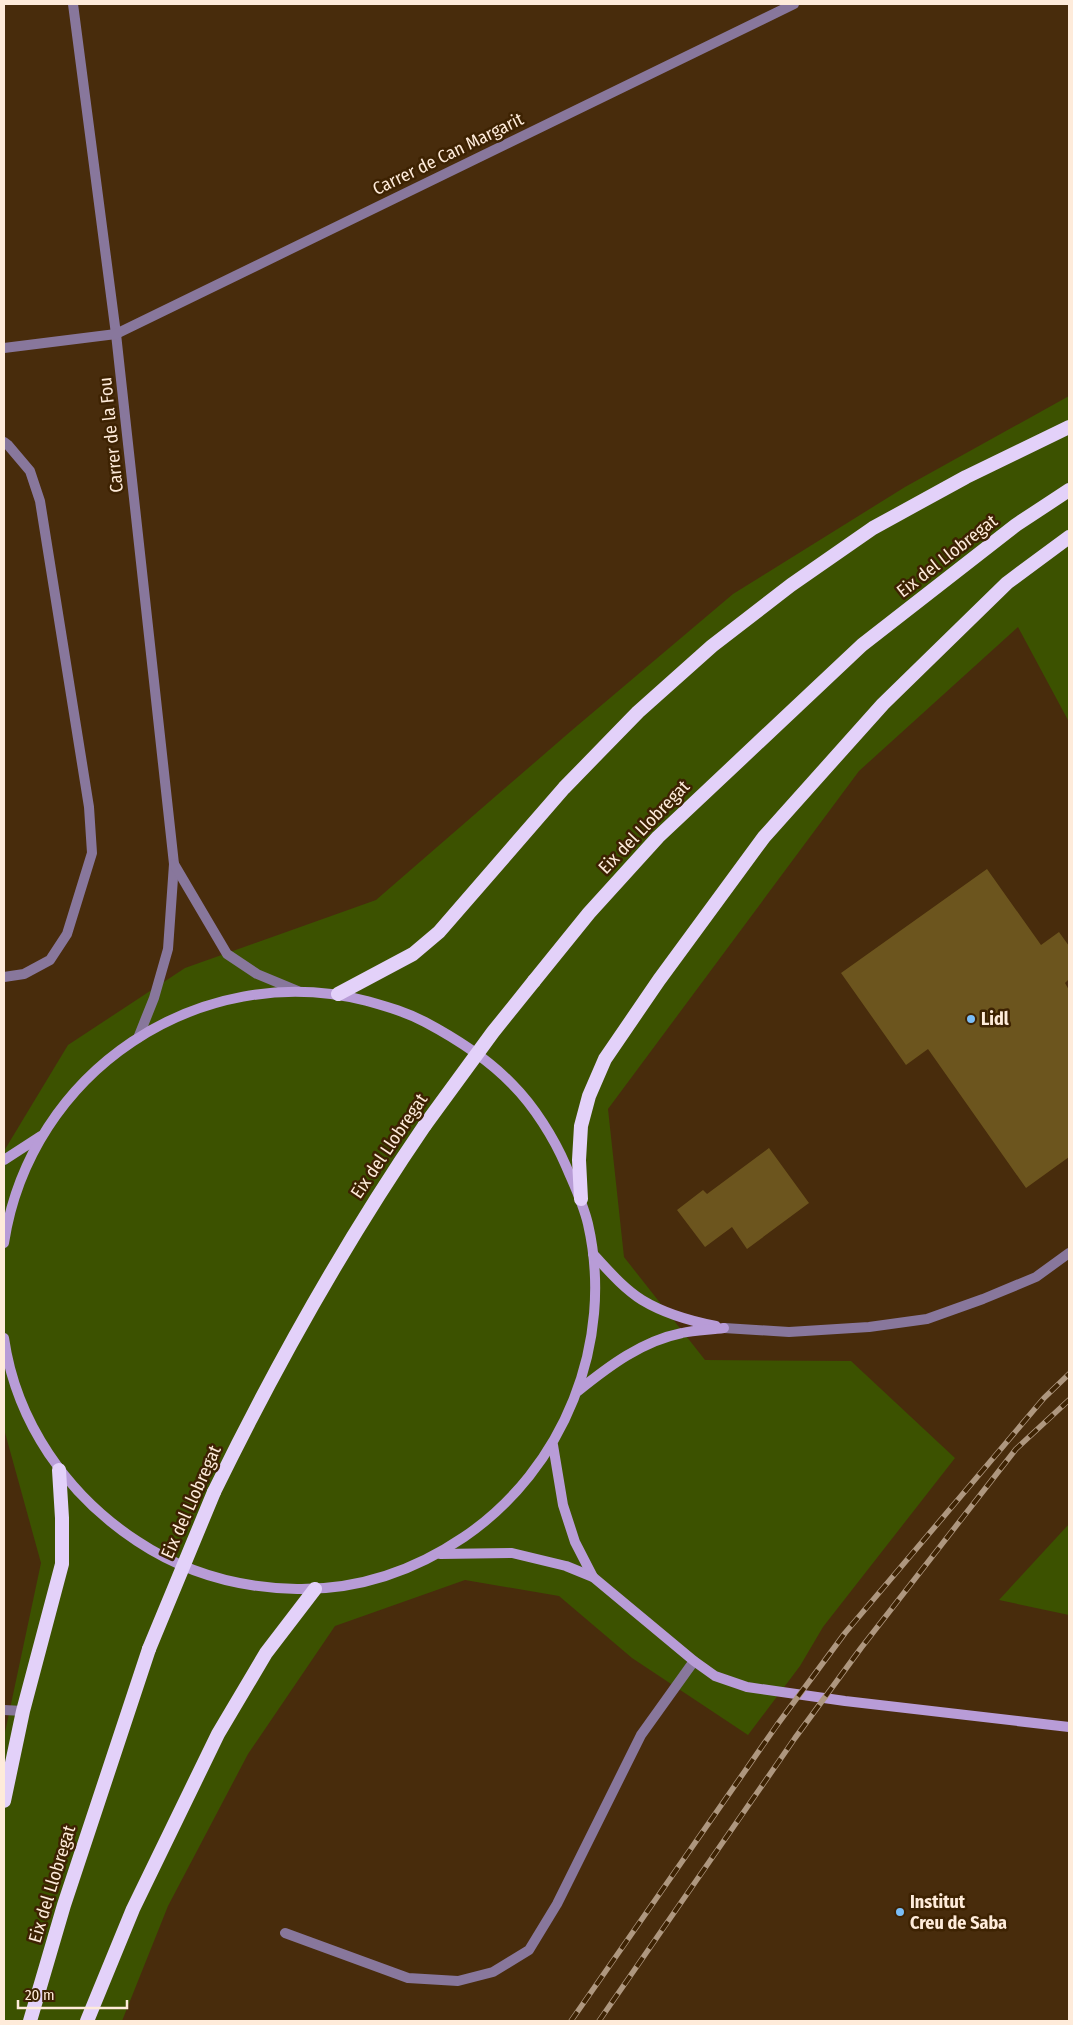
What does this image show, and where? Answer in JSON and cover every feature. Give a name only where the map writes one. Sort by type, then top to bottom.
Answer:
[{"type":"highway","points":[[338,994],[413,954],[439,932],[564,788],[638,712],[712,646],[791,586],[873,528],[966,477],[1069,427]]},
{"type":"highway","name":"Eix del Llobregat","points":[[30,2021],[67,1896],[149,1650],[214,1492],[254,1411],[297,1331],[358,1228],[425,1125],[493,1032],[588,913],[658,836],[855,652],[1016,525],[1069,490]]},
{"type":"highway","points":[[581,1199],[579,1160],[581,1126],[588,1096],[605,1059],[659,980],[758,844],[883,704],[1007,583],[1069,537]]},
{"type":"highway","points":[[4,1801],[23,1711],[62,1564],[59,1470]]},
{"type":"highway","points":[[87,2021],[133,1909],[218,1734],[266,1653],[315,1589]]},
{"type":"main road","points":[[4,1243],[7,1221],[21,1177],[42,1135],[68,1098],[101,1065],[138,1038],[167,1021],[198,1008],[264,993],[298,991],[338,994],[403,1011],[462,1042],[514,1085],[554,1138],[581,1199],[593,1254],[595,1300],[591,1337],[578,1391],[553,1445],[522,1487],[490,1518],[440,1554],[410,1568],[380,1578],[348,1585],[315,1589],[273,1588],[232,1582],[184,1566],[154,1552],[118,1529],[87,1502],[59,1470],[36,1434],[18,1394],[6,1353],[4,1338]]},
{"type":"main road","points":[[4,1160],[42,1135]]},
{"type":"main road","points":[[593,1254],[622,1284],[642,1300],[683,1319],[724,1328]]},
{"type":"main road","points":[[578,1391],[610,1365],[637,1349],[680,1333],[724,1328]]},
{"type":"main road","points":[[553,1445],[563,1504],[575,1542],[593,1577]]},
{"type":"main road","points":[[440,1554],[512,1553],[566,1566],[593,1577],[694,1661],[715,1676],[747,1686],[778,1692],[1069,1727]]},
{"type":"street","name":"Carrer de la Fou","points":[[74,4],[116,334],[174,864],[168,948],[154,998],[138,1038]]},
{"type":"street","name":"Carrer de Can Margarit","points":[[4,348],[116,334],[794,4]]},
{"type":"street","points":[[4,442],[30,471],[40,500],[89,807],[92,853],[67,934],[50,960],[24,974],[4,977]]},
{"type":"street","name":"Carrer de la Fou","points":[[174,864],[227,954],[257,974],[298,991]]},
{"type":"street","points":[[724,1328],[789,1332],[869,1327],[927,1319],[1036,1277],[1069,1253]]},
{"type":"street","points":[[285,1932],[408,1978],[458,1982],[493,1972],[529,1950],[557,1904],[641,1735],[694,1661]]},
{"type":"street","points":[[4,1710],[23,1711]]},
{"type":"green space","points":[[1069,396],[1069,722],[1018,627],[859,771],[608,1109],[624,1257],[705,1360],[851,1361],[955,1458],[823,1627],[800,1666],[748,1735],[632,1658],[559,1596],[465,1580],[335,1626],[248,1754],[168,1906],[122,2021],[4,2021],[4,1737],[41,1563],[4,1429],[4,1151],[68,1045],[185,968],[376,900],[733,594],[905,487]]},
{"type":"green space","points":[[1069,1524],[1069,1615],[999,1600]]},
{"type":"building","name":"Lidl","points":[[987,869],[1041,945],[1059,932],[1069,946],[1069,979],[1065,983],[1069,990],[1069,1157],[1026,1188],[928,1049],[906,1065],[841,973]]},
{"type":"building","points":[[769,1148],[809,1203],[747,1249],[732,1227],[705,1247],[677,1210],[703,1190],[707,1194]]},
{"type":"railway","points":[[571,2021],[777,1725],[845,1633],[1044,1398],[1069,1374]]},
{"type":"railway","points":[[599,2021],[795,1738],[861,1648],[1016,1449],[1069,1400]]},
{"type":"place","name":"Lidl","points":[[971,1019]]},
{"type":"place","name":"Institut Creu de Saba","points":[[900,1912]]}]
